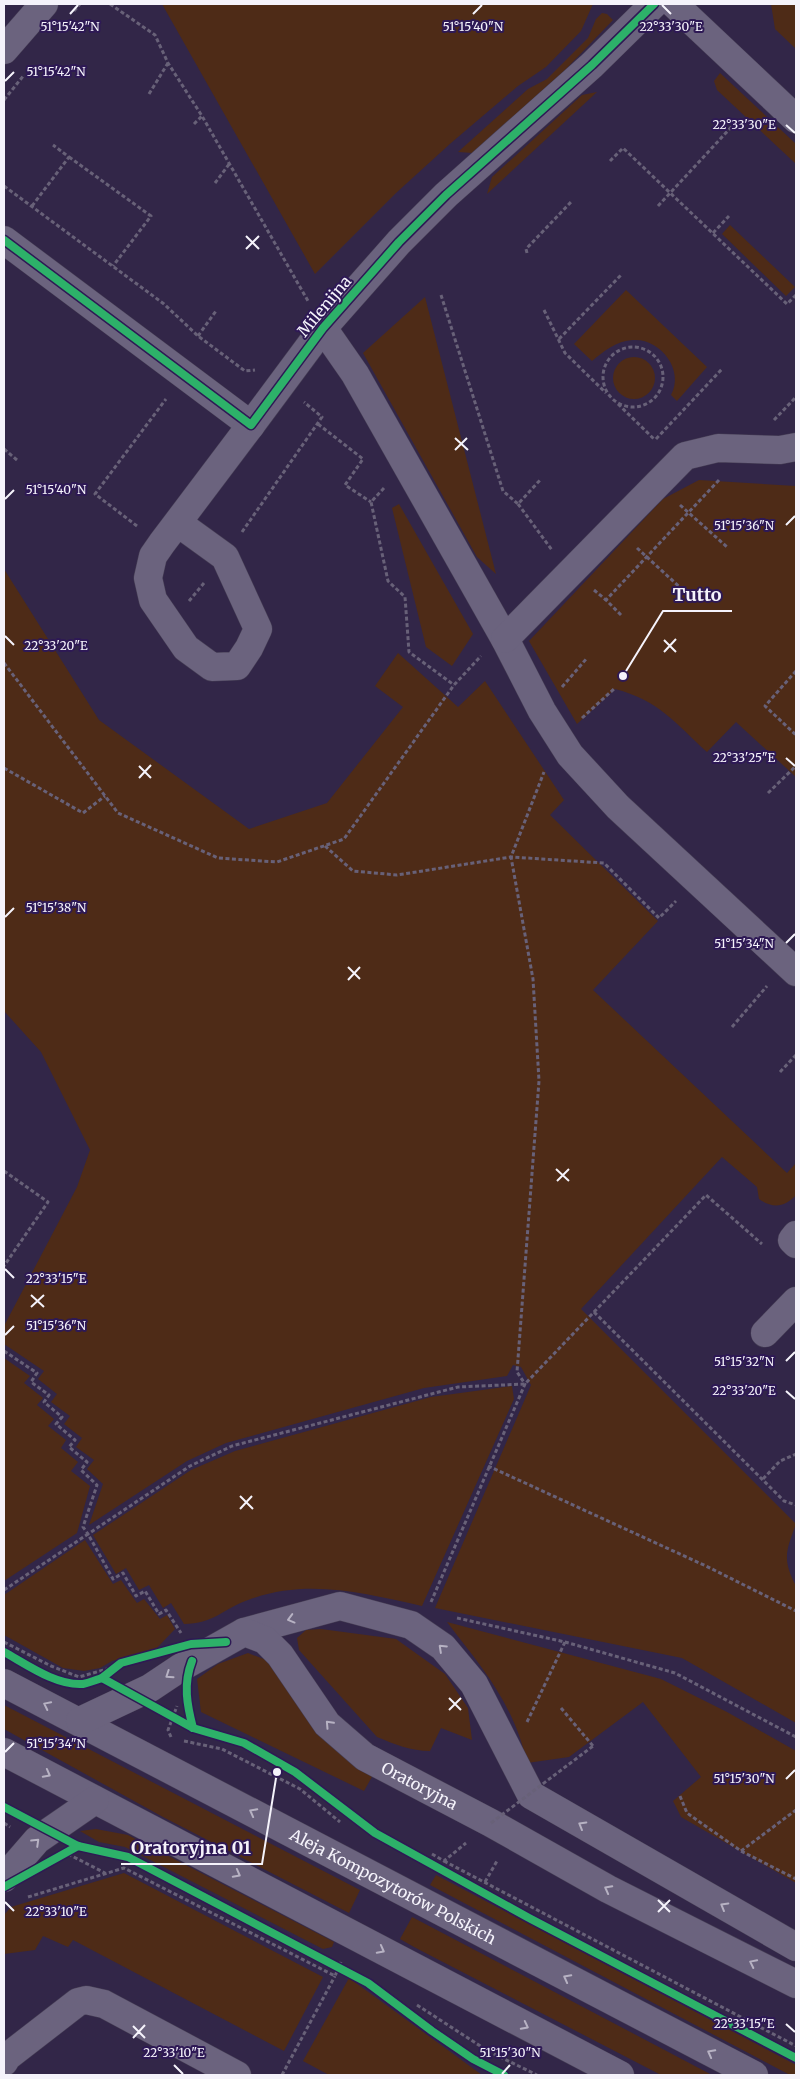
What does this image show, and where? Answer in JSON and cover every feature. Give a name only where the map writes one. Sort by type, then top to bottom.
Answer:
[{"type":"street","points":[[4,50],[44,4]]},
{"type":"street","name":"Milenijna","points":[[225,557],[258,629],[249,648],[237,666],[212,667],[186,648],[153,600],[148,578],[153,556],[323,328],[399,242],[446,195],[592,65],[654,4]]},
{"type":"street","points":[[674,4],[796,119]]},
{"type":"street","points":[[4,240],[251,424]]},
{"type":"street","points":[[323,328],[355,374],[505,639],[542,711],[570,755],[618,807],[785,976]]},
{"type":"street","points":[[505,639],[685,456],[718,448],[780,450],[796,447]]},
{"type":"street","points":[[170,533],[225,557]]},
{"type":"street","points":[[796,1235],[792,1240],[796,1244]]},
{"type":"street","points":[[765,1333],[796,1301]]},
{"type":"street","points":[[80,1721],[135,1696],[244,1632],[340,1606],[411,1625],[443,1647],[474,1684],[531,1795],[796,1947]]},
{"type":"street","name":"Oratoryjna","points":[[244,1632],[266,1640],[280,1655],[327,1724],[365,1757],[482,1830],[608,1889],[796,1984]]},
{"type":"street","name":"Aleja Kompozytorów Polskich","points":[[4,1683],[80,1721],[754,2075]]},
{"type":"street","points":[[4,1752],[620,2075]]},
{"type":"street","points":[[4,1878],[37,1840],[95,1800]]},
{"type":"street","points":[[4,2062],[7,2057],[66,2009],[86,2000],[104,2004],[237,2075]]},
{"type":"path","points":[[110,4],[155,35],[168,63],[230,163],[308,300],[302,308]]},
{"type":"path","points":[[149,94],[168,63]]},
{"type":"path","points":[[194,124],[202,116]]},
{"type":"path","points":[[658,206],[736,122]]},
{"type":"path","points":[[53,146],[151,216],[113,266]]},
{"type":"path","points":[[610,161],[623,148],[787,304],[796,295]]},
{"type":"path","points":[[32,206],[69,157]]},
{"type":"path","points":[[215,183],[230,163]]},
{"type":"path","points":[[4,186],[164,304],[198,336],[245,371],[257,370],[280,384],[322,417],[225,557],[170,624]]},
{"type":"path","points":[[527,253],[526,249],[572,201]]},
{"type":"path","points":[[713,234],[730,216]]},
{"type":"path","points":[[558,338],[622,274]]},
{"type":"path","points":[[441,294],[503,491],[518,504],[541,479]]},
{"type":"path","points":[[544,310],[565,353],[655,440]]},
{"type":"path","points":[[198,336],[216,311]]},
{"type":"path","points":[[634,347],[653,355],[660,363],[663,372],[660,391],[654,399],[637,407],[628,407],[611,398],[605,389],[603,380],[608,360],[624,348],[634,347]]},
{"type":"path","points":[[651,444],[722,369]]},
{"type":"path","points":[[170,533],[95,494],[171,392]]},
{"type":"path","points":[[622,615],[606,600],[796,397]]},
{"type":"path","points":[[318,424],[363,459],[345,485],[371,502],[388,581],[404,597],[409,652],[454,685]]},
{"type":"path","points":[[4,449],[18,460]]},
{"type":"path","points":[[371,502],[392,478],[407,468]]},
{"type":"path","points":[[658,484],[727,547]]},
{"type":"path","points":[[615,527],[684,591]]},
{"type":"path","points":[[4,663],[118,813],[218,858],[277,862],[344,839],[454,685],[486,651],[505,639]]},
{"type":"path","points":[[796,671],[765,706],[796,735]]},
{"type":"path","points":[[577,724],[615,688]]},
{"type":"path","points":[[768,793],[796,766]]},
{"type":"path","points":[[4,768],[83,813],[105,796]]},
{"type":"path","points":[[525,1384],[517,1372],[539,1081],[532,979],[511,857],[546,768]]},
{"type":"path","points":[[325,846],[353,871],[397,875],[511,857],[604,863],[659,918],[682,895]]},
{"type":"path","points":[[732,1027],[785,976]]},
{"type":"path","points":[[780,1072],[796,1055]]},
{"type":"path","points":[[4,1171],[48,1202],[4,1266]]},
{"type":"path","points":[[427,1611],[525,1384],[706,1195],[766,1249]]},
{"type":"path","points":[[594,1312],[784,1501],[796,1505]]},
{"type":"path","points":[[4,1351],[37,1373],[31,1382],[49,1395],[44,1402],[62,1417],[56,1424],[75,1440],[69,1447],[87,1462],[80,1470],[97,1485],[83,1527],[113,1579],[123,1573],[136,1596],[145,1591],[159,1614],[166,1610],[178,1629]]},
{"type":"path","points":[[4,1590],[190,1466],[232,1446],[458,1387],[525,1384]]},
{"type":"path","points":[[762,1479],[780,1461],[796,1454]]},
{"type":"path","points":[[488,1466],[706,1566],[796,1611]]},
{"type":"path","points":[[4,1642],[20,1650]]},
{"type":"path","points":[[62,1680],[83,1684],[102,1678],[116,1668]]},
{"type":"path","points":[[135,1696],[176,1719]]},
{"type":"path","points":[[172,1702],[178,1707],[176,1719],[168,1730],[172,1738]]},
{"type":"path","points":[[444,1861],[593,1746],[561,1708]]},
{"type":"path","points":[[180,1740],[222,1749],[300,1789],[343,1825]]},
{"type":"path","points":[[680,1796],[687,1813],[741,1851],[796,1879]]},
{"type":"path","points":[[741,1851],[796,1810]]},
{"type":"path","points":[[49,1831],[78,1846],[58,1857]]},
{"type":"path","points":[[432,1854],[796,2046]]},
{"type":"path","points":[[25,1898],[124,1868],[335,1976]]},
{"type":"path","points":[[485,1882],[492,1869]]},
{"type":"path","points":[[282,2075],[335,1976],[342,1969],[344,1955]]},
{"type":"path","points":[[330,1963],[342,1969]]},
{"type":"path","points":[[413,2002],[488,2051],[537,2075]]},
{"type":"shaded area","points":[[162,4],[593,4],[581,31],[546,67],[518,86],[451,143],[396,193],[315,274]]},
{"type":"shaded area","points":[[771,4],[796,4],[796,49],[775,29]]},
{"type":"shaded area","points":[[602,13],[607,14],[613,20],[565,70],[473,153],[458,152],[528,89],[547,79],[588,38],[596,19]]},
{"type":"shaded area","points":[[720,73],[796,144],[796,164],[717,90],[714,81]]},
{"type":"shaded area","points":[[597,92],[487,194],[492,177],[582,95]]},
{"type":"shaded area","points":[[730,225],[795,287],[786,296],[722,234]]},
{"type":"shaded area","points":[[626,290],[707,367],[677,401],[671,395],[675,376],[672,366],[661,350],[652,344],[633,340],[621,342],[606,350],[592,361],[574,344]]},
{"type":"shaded area","points":[[425,297],[496,574],[477,557],[363,353]]},
{"type":"shaded area","points":[[638,357],[646,360],[652,366],[655,378],[652,390],[646,396],[630,399],[622,396],[616,390],[613,374],[616,366],[622,360]]},
{"type":"shaded area","points":[[699,480],[796,486],[796,777],[736,722],[707,752],[666,714],[644,700],[615,689],[577,724],[529,641],[663,499]]},
{"type":"shaded area","points":[[399,504],[473,634],[452,666],[426,647],[392,508]]},
{"type":"shaded area","points":[[4,569],[99,720],[249,829],[327,803],[403,707],[375,686],[398,653],[458,707],[485,681],[564,800],[550,815],[658,921],[593,990],[787,1173],[796,1163],[796,1195],[788,1202],[779,1205],[764,1202],[759,1199],[757,1187],[722,1157],[581,1309],[796,1524],[788,1548],[787,1562],[796,1586],[796,1723],[682,1658],[435,1608],[531,1385],[521,1367],[513,1365],[507,1376],[424,1388],[226,1443],[187,1461],[89,1525],[103,1484],[87,1469],[94,1460],[76,1447],[82,1438],[64,1424],[70,1416],[51,1402],[57,1394],[38,1379],[44,1371],[4,1344],[4,1326],[77,1187],[90,1150],[41,1052],[4,1011]]},
{"type":"shaded area","points":[[4,1358],[30,1376],[24,1383],[43,1398],[37,1405],[54,1419],[48,1426],[66,1440],[61,1448],[78,1462],[71,1471],[90,1486],[77,1533],[4,1581]]},
{"type":"shaded area","points":[[512,1386],[514,1399],[422,1606],[378,1596],[335,1590],[292,1590],[270,1593],[248,1600],[203,1622],[184,1624],[171,1603],[163,1608],[149,1585],[139,1590],[126,1568],[116,1574],[93,1535],[191,1470],[235,1451],[431,1397]]},
{"type":"shaded area","points":[[85,1540],[113,1584],[121,1580],[137,1603],[144,1599],[160,1619],[167,1615],[175,1629],[156,1649],[112,1661],[100,1668],[84,1671],[63,1668],[4,1635],[4,1595]]},
{"type":"shaded area","points":[[447,1622],[661,1679],[727,1712],[796,1751],[796,1883],[681,1817],[673,1801],[701,1777],[643,1702],[569,1757],[527,1763],[514,1723],[496,1688]]},
{"type":"shaded area","points":[[321,1629],[396,1639],[445,1674],[468,1708],[472,1740],[441,1728],[430,1751],[423,1751],[396,1745],[377,1737],[299,1650],[297,1638],[306,1630]]},
{"type":"shaded area","points":[[248,1653],[271,1662],[373,1775],[364,1791],[201,1712],[197,1679],[218,1664]]},
{"type":"shaded area","points":[[4,1705],[360,1890],[349,1913],[163,1817],[4,1729]]},
{"type":"shaded area","points":[[96,1829],[128,1835],[334,1942],[332,1947],[323,1949],[125,1847],[99,1842],[80,1831]]},
{"type":"shaded area","points":[[124,1873],[323,1977],[284,2051],[73,1940],[68,1947],[43,1936],[35,1950],[4,1954],[4,1915],[11,1907]]},
{"type":"shaded area","points":[[436,1875],[796,2065],[796,2075],[790,2075],[430,1885]]},
{"type":"shaded area","points":[[412,1917],[712,2075],[661,2075],[414,1947],[400,1939]]},
{"type":"shaded area","points":[[349,1978],[482,2075],[329,2075],[303,2061]]},
{"type":"cycle path","points":[[4,240],[251,425],[323,328],[399,242],[446,195],[592,65],[654,4]]},
{"type":"cycle path","points":[[102,1678],[121,1663],[191,1644],[226,1642]]},
{"type":"cycle path","points":[[4,1652],[62,1682],[83,1684],[102,1678],[193,1728],[244,1743],[295,1772],[375,1833],[529,1918],[796,2058]]},
{"type":"cycle path","points":[[192,1661],[189,1670],[187,1695],[193,1728]]},
{"type":"cycle path","points":[[4,1807],[78,1846],[128,1857],[368,1983],[473,2059],[504,2075]]},
{"type":"cycle path","points":[[4,1887],[78,1846]]},
{"type":"place","name":"Tutto","points":[[623,676]]},
{"type":"place","name":"Oratoryjna 01","points":[[277,1772]]}]
